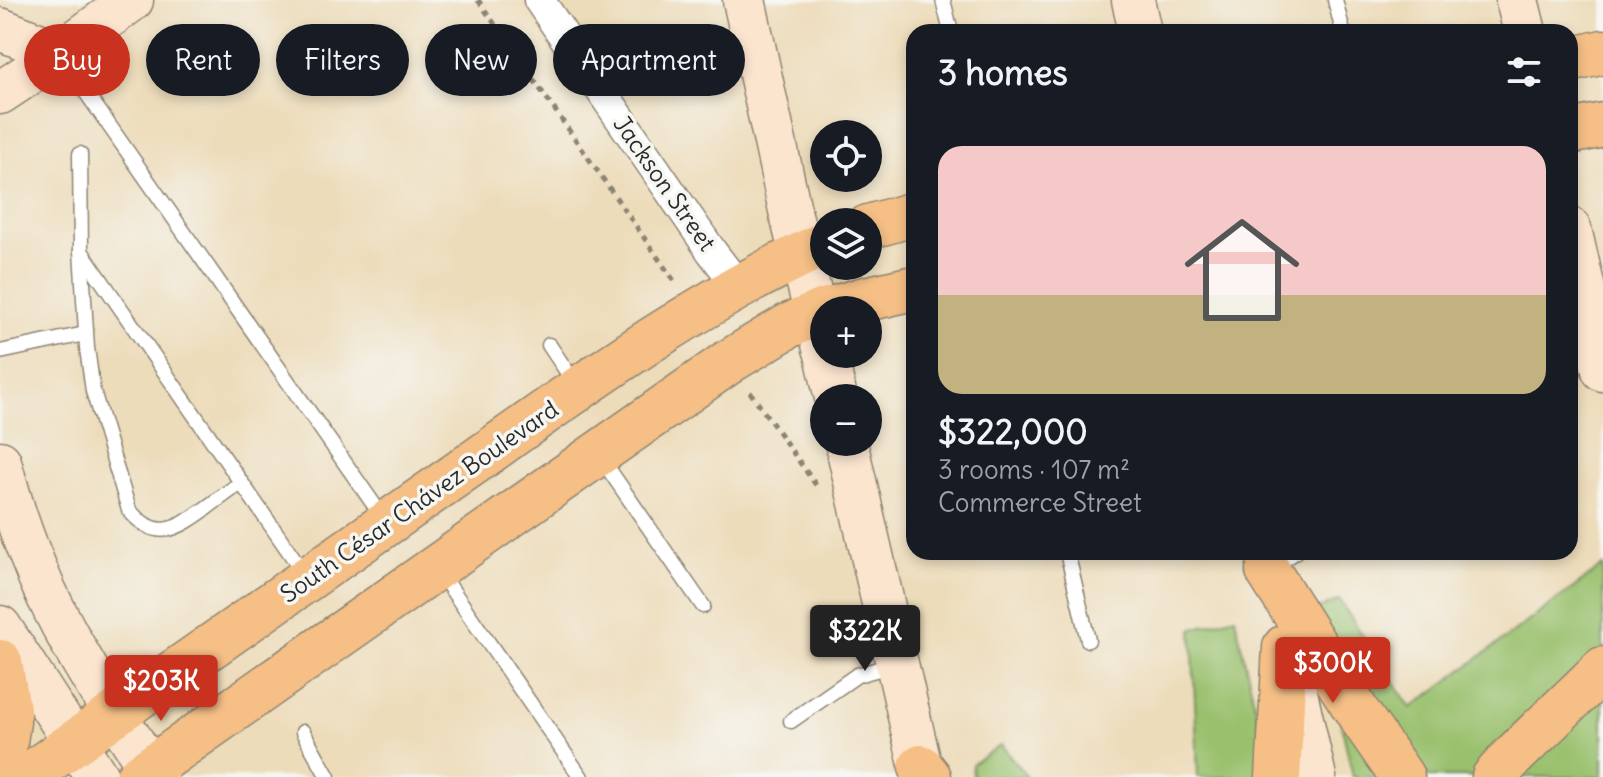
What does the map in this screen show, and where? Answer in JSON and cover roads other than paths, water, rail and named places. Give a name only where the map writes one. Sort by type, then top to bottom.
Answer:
[{"type":"main road","points":[[99,24],[132,0]]},
{"type":"main road","points":[[744,0],[810,242]]},
{"type":"main road","points":[[1133,0],[1138,24]]},
{"type":"main road","points":[[1517,0],[1523,24]]},
{"type":"main road","points":[[0,29],[24,39]]},
{"type":"main road","points":[[1578,58],[1603,52]]},
{"type":"main road","points":[[0,93],[24,77]]},
{"type":"main road","points":[[1578,130],[1603,125]]},
{"type":"main road","points":[[882,223],[906,216]]},
{"type":"main road","name":"South César Chávez Boulevard","points":[[26,777],[85,760],[116,713],[307,578],[662,332],[738,286],[810,250]]},
{"type":"main road","points":[[1578,263],[1603,370]]},
{"type":"main road","points":[[879,296],[906,290]]},
{"type":"main road","points":[[0,462],[11,503],[34,565],[66,631],[116,713],[148,774],[730,361],[788,326],[810,327]]},
{"type":"main road","points":[[849,456],[924,774]]},
{"type":"main road","points":[[1275,560],[1285,647],[1315,777]]},
{"type":"main road","points":[[1276,560],[1360,716],[1402,777]]},
{"type":"main road","points":[[0,627],[85,760]]},
{"type":"main road","points":[[1278,777],[1285,647]]},
{"type":"main road","points":[[0,662],[8,709],[0,774]]},
{"type":"main road","points":[[1494,777],[1603,669]]},
{"type":"street","name":"Jackson Street","points":[[539,0],[703,240],[738,286]]},
{"type":"lane","points":[[943,0],[949,24]]},
{"type":"lane","points":[[1335,0],[1341,24]]},
{"type":"lane","points":[[89,96],[386,523]]},
{"type":"lane","points":[[80,154],[85,334],[93,391],[129,510],[147,526],[159,530],[171,529],[183,525],[241,483]]},
{"type":"lane","points":[[81,250],[307,578]]},
{"type":"lane","points":[[0,352],[85,334]]},
{"type":"lane","points":[[549,345],[579,389]]},
{"type":"lane","points":[[598,454],[703,606]]},
{"type":"lane","points":[[1069,560],[1088,640]]},
{"type":"lane","points":[[437,568],[581,777]]},
{"type":"lane","points":[[791,721],[857,675],[897,664]]},
{"type":"lane","points":[[303,732],[328,777]]}]
